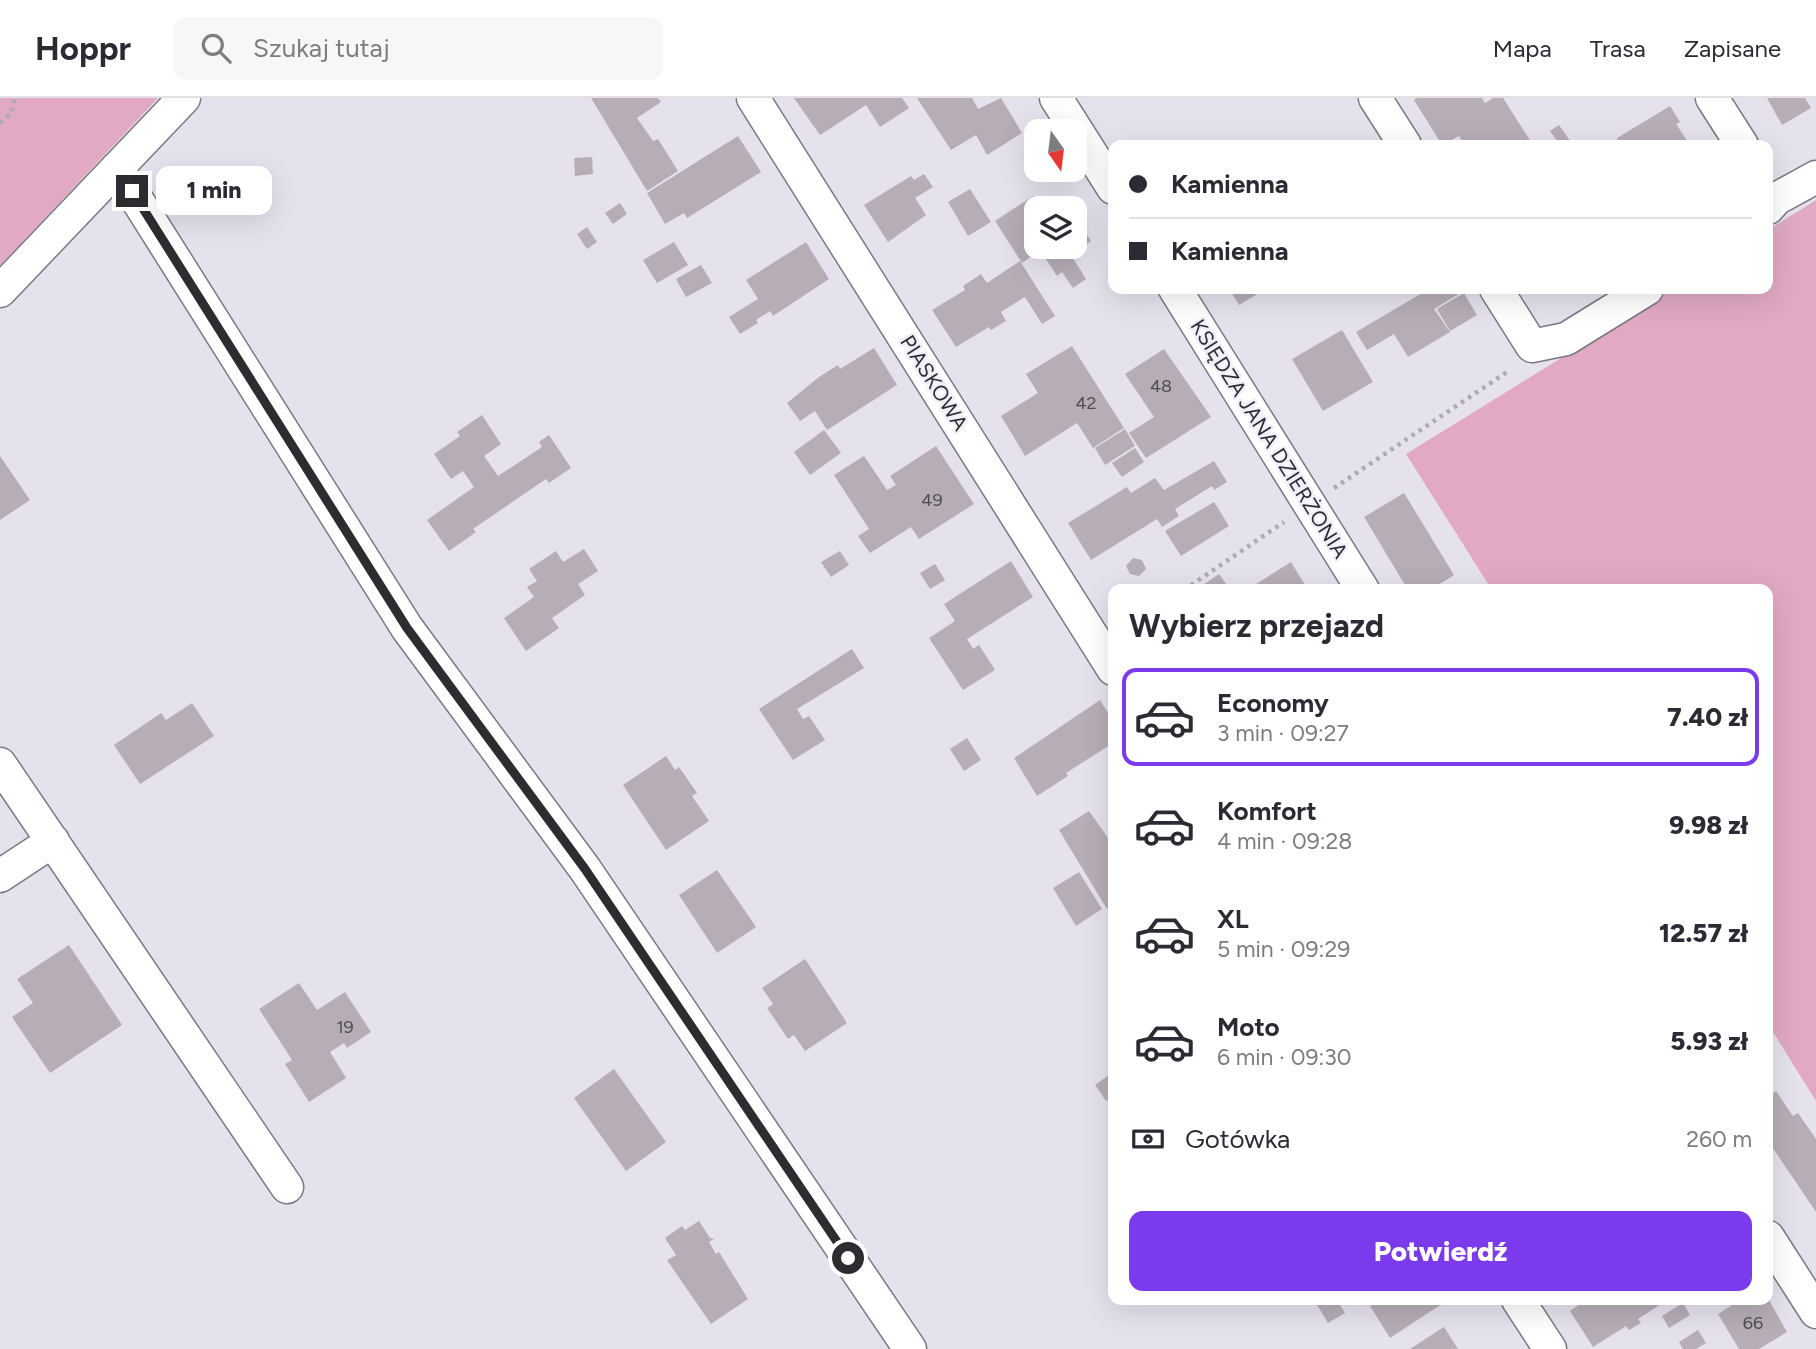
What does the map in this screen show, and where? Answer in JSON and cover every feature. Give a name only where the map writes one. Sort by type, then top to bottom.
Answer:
[{"type":"street","points":[[0,291],[184,98]]},
{"type":"street","name":"PIASKOWA","points":[[753,98],[1108,661]]},
{"type":"street","points":[[1056,98],[1108,180]]},
{"type":"street","points":[[1375,98],[1402,140]]},
{"type":"street","points":[[1712,98],[1739,140]]},
{"type":"street","points":[[117,168],[407,628],[585,869],[910,1349]]},
{"type":"street","points":[[1773,197],[1816,177]]},
{"type":"street","name":"KSIĘDZA JANA DZIERŻONIA","points":[[1178,294],[1359,584]]},
{"type":"street","points":[[1499,294],[1532,346],[1566,339],[1639,294]]},
{"type":"street","points":[[0,764],[287,1187]]},
{"type":"street","points":[[0,876],[53,841]]},
{"type":"street","points":[[1773,1245],[1816,1312]]},
{"type":"street","points":[[1521,1305],[1549,1349]]},
{"type":"path","points":[[0,123],[10,114],[15,98]]},
{"type":"path","points":[[1193,584],[1508,372],[1532,346]]},
{"type":"shaded area","points":[[0,98],[158,98],[0,266]]},
{"type":"shaded area","points":[[1816,200],[1816,1101],[1773,1032],[1773,584],[1488,584],[1406,454],[1665,294],[1773,294],[1773,227]]},
{"type":"building","points":[[591,98],[658,98],[661,102],[637,118],[653,141],[658,139],[678,171],[647,191]]},
{"type":"building","points":[[794,98],[902,98],[909,108],[880,127],[866,105],[820,135]]},
{"type":"building","points":[[917,98],[972,98],[978,109],[1001,98],[1022,133],[987,155],[976,135],[951,150]]},
{"type":"building","points":[[1482,98],[1485,103],[1493,98],[1503,98],[1530,140],[1462,140],[1459,136],[1451,140],[1439,140],[1414,100]]},
{"type":"building","points":[[1767,98],[1805,98],[1811,108],[1782,125]]},
{"type":"building","points":[[1670,106],[1680,122],[1676,124],[1687,140],[1618,140],[1617,138]]},
{"type":"building","points":[[1559,125],[1570,140],[1556,140],[1550,131]]},
{"type":"building","points":[[738,136],[761,172],[687,218],[684,213],[665,224],[647,193]]},
{"type":"building","points":[[592,157],[593,174],[575,176],[574,158]]},
{"type":"building","points":[[924,174],[933,187],[915,198],[926,215],[888,242],[864,205],[911,176],[914,180]]},
{"type":"building","points":[[970,189],[991,222],[968,236],[948,202]]},
{"type":"building","points":[[1024,202],[1024,259],[1028,259],[1022,263],[995,221]]},
{"type":"building","points":[[620,203],[627,214],[613,224],[605,213]]},
{"type":"building","points":[[587,227],[597,242],[587,249],[577,234]]},
{"type":"building","points":[[674,242],[688,265],[657,283],[643,260]]},
{"type":"building","points":[[806,242],[829,279],[773,316],[770,311],[756,320],[758,323],[740,334],[729,317],[758,299],[746,280]]},
{"type":"building","points":[[1046,259],[1074,259],[1086,279],[1073,288],[1062,272],[1057,276]]},
{"type":"building","points":[[1020,261],[1055,316],[1042,324],[1025,297],[1001,312],[1006,321],[991,330],[989,327],[956,347],[932,310],[965,290],[963,286],[981,274],[987,283]]},
{"type":"building","points":[[701,265],[712,283],[686,297],[676,279]]},
{"type":"building","points":[[1232,294],[1258,294],[1239,305]]},
{"type":"building","points":[[1421,294],[1459,294],[1434,309],[1450,332],[1408,357],[1394,334],[1367,350],[1356,332]]},
{"type":"building","points":[[1465,294],[1477,315],[1450,331],[1437,309]]},
{"type":"building","points":[[1342,330],[1373,382],[1323,411],[1292,359]]},
{"type":"building","points":[[1072,346],[1124,428],[1093,448],[1077,423],[1025,456],[1001,416],[1038,393],[1026,374]]},
{"type":"building","points":[[874,348],[897,385],[827,430],[815,411],[800,421],[787,403],[819,377],[838,365],[840,369]]},
{"type":"building","points":[[1164,349],[1211,417],[1146,458],[1129,433],[1154,417],[1125,374]]},
{"type":"building","points":[[482,415],[501,444],[484,456],[498,476],[542,447],[539,442],[549,435],[571,468],[549,483],[546,479],[473,529],[476,532],[449,551],[427,520],[474,487],[463,471],[451,479],[434,454],[460,436],[457,432]]},
{"type":"building","points":[[1125,429],[1135,446],[1105,465],[1095,448]]},
{"type":"building","points":[[824,430],[841,453],[810,475],[794,452]]},
{"type":"building","points":[[936,446],[974,504],[919,539],[911,527],[870,553],[858,536],[869,529],[834,475],[864,456],[887,490],[896,485],[890,476]]},
{"type":"building","points":[[1135,448],[1144,462],[1122,477],[1112,463]]},
{"type":"building","points":[[0,456],[30,500],[0,520]]},
{"type":"building","points":[[1214,461],[1227,482],[1214,490],[1212,486],[1175,509],[1179,516],[1162,527],[1157,519],[1091,560],[1068,523],[1127,487],[1131,493],[1155,478],[1164,490]]},
{"type":"building","points":[[1404,493],[1454,575],[1440,584],[1404,584],[1364,517]]},
{"type":"building","points":[[1214,502],[1229,526],[1181,556],[1165,531]]},
{"type":"building","points":[[584,549],[598,571],[578,584],[585,595],[552,618],[559,628],[526,651],[504,618],[534,597],[527,587],[537,581],[529,569],[556,551],[563,562]]},
{"type":"building","points":[[840,551],[849,565],[831,577],[821,562]]},
{"type":"building","points":[[1133,558],[1142,560],[1146,569],[1139,576],[1130,574],[1126,566]]},
{"type":"building","points":[[1011,561],[1033,597],[967,639],[973,649],[979,645],[995,670],[963,690],[929,638],[955,621],[944,604]]},
{"type":"building","points":[[1291,562],[1304,584],[1256,584]]},
{"type":"building","points":[[935,564],[945,580],[930,589],[920,573]]},
{"type":"building","points":[[1219,574],[1226,584],[1204,584]]},
{"type":"building","points":[[852,649],[864,668],[797,709],[803,719],[809,716],[825,740],[793,760],[759,709]]},
{"type":"building","points":[[1100,700],[1108,713],[1108,746],[1066,773],[1068,776],[1037,796],[1014,758]]},
{"type":"building","points":[[192,703],[214,736],[140,784],[114,745],[161,713],[166,720]]},
{"type":"building","points":[[967,738],[981,760],[964,771],[950,749]]},
{"type":"building","points":[[666,756],[675,770],[679,767],[697,793],[692,796],[709,821],[666,850],[623,785]]},
{"type":"building","points":[[1089,811],[1108,838],[1107,909],[1059,830]]},
{"type":"building","points":[[717,870],[756,927],[717,953],[679,895]]},
{"type":"building","points":[[1079,872],[1102,909],[1076,926],[1053,888]]},
{"type":"building","points":[[69,945],[122,1025],[50,1073],[12,1017],[33,1003],[17,979]]},
{"type":"building","points":[[805,959],[847,1023],[805,1051],[794,1035],[788,1039],[767,1008],[773,1004],[762,988]]},
{"type":"building","points":[[299,983],[317,1010],[345,992],[371,1032],[347,1048],[344,1043],[330,1052],[346,1078],[309,1102],[285,1064],[292,1060],[259,1009]]},
{"type":"building","points":[[614,1069],[666,1142],[626,1171],[574,1098]]},
{"type":"building","points":[[1108,1076],[1108,1100],[1106,1101],[1095,1085]]},
{"type":"building","points":[[1776,1091],[1793,1116],[1798,1113],[1816,1139],[1816,1212],[1773,1148],[1773,1093]]},
{"type":"building","points":[[699,1221],[710,1238],[714,1239],[709,1242],[716,1254],[719,1252],[748,1299],[711,1324],[667,1260],[676,1255],[665,1238],[682,1226],[685,1230]]},
{"type":"building","points":[[1317,1305],[1340,1305],[1345,1313],[1328,1323]]},
{"type":"building","points":[[1372,1305],[1440,1305],[1390,1338]]},
{"type":"building","points":[[1579,1305],[1659,1305],[1638,1319],[1641,1323],[1629,1330],[1626,1326],[1593,1347],[1570,1311]]},
{"type":"building","points":[[1680,1305],[1684,1305],[1690,1315],[1669,1328],[1662,1316]]},
{"type":"building","points":[[1732,1305],[1772,1305],[1787,1332],[1759,1349],[1739,1349],[1718,1314]]},
{"type":"building","points":[[1444,1327],[1458,1349],[1410,1349]]},
{"type":"building","points":[[1698,1330],[1706,1343],[1696,1349],[1683,1349],[1679,1342]]},
{"type":"route","points":[[132,191],[407,628],[585,869],[848,1258]]}]
